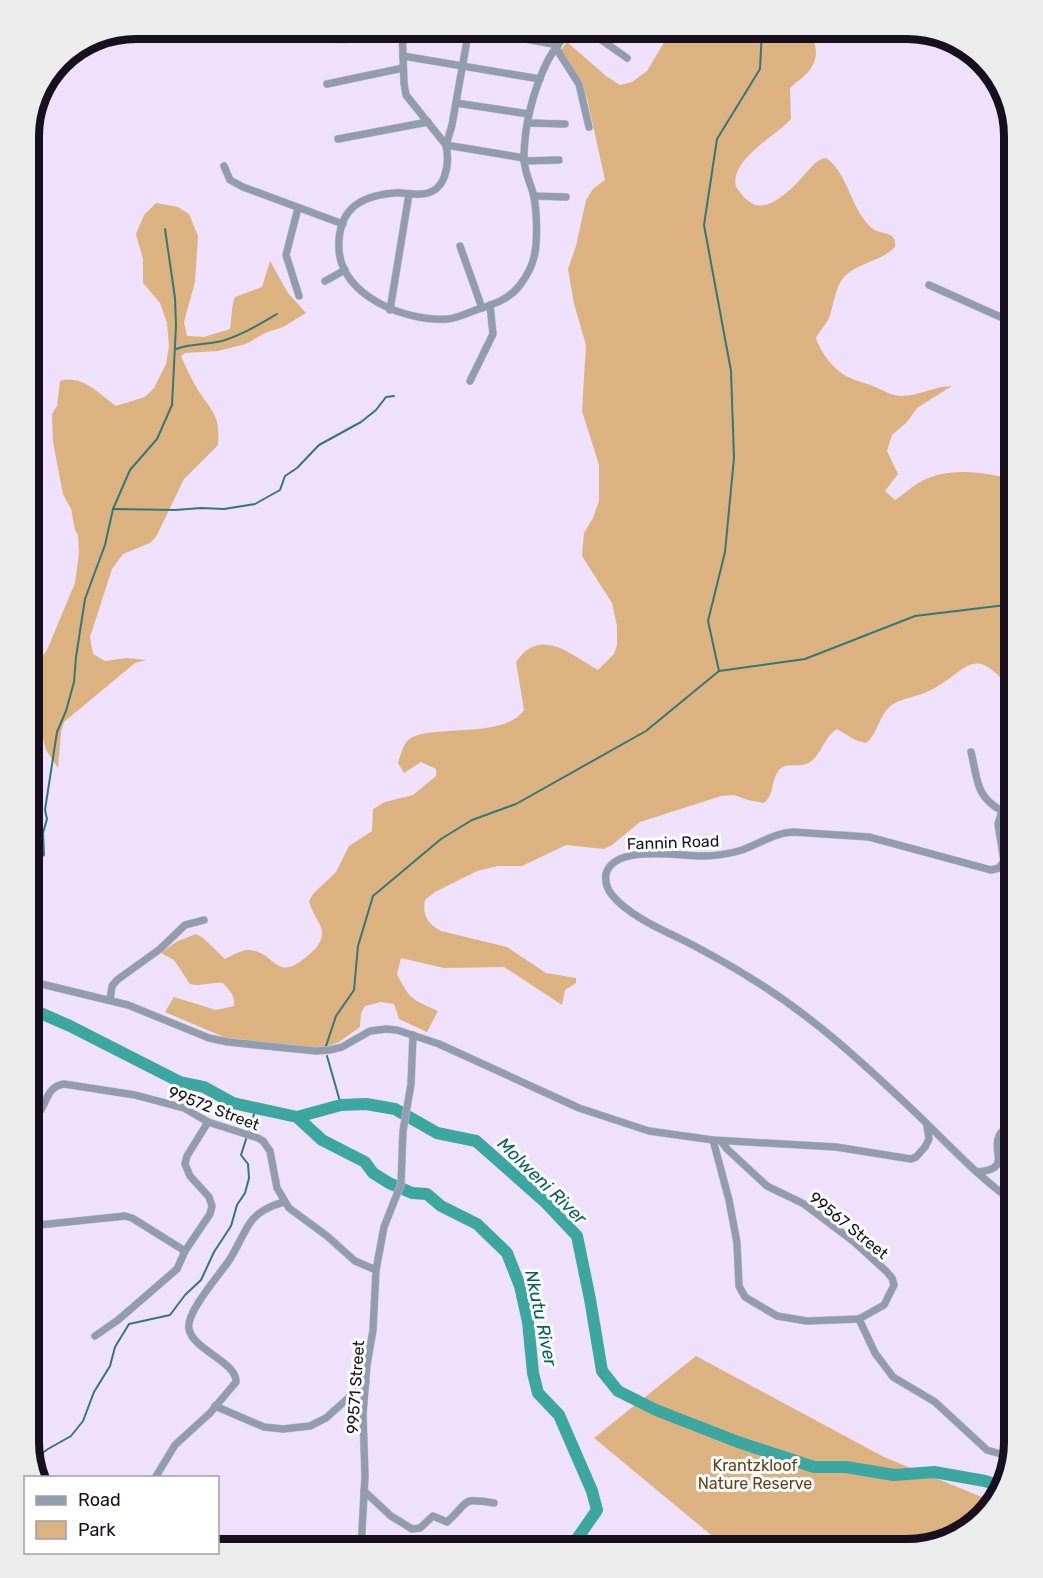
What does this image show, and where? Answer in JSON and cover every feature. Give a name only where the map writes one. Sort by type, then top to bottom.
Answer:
[{"type":"street","points":[[402,39],[406,95],[446,145],[524,159],[559,160]]},
{"type":"street","points":[[468,39],[446,145],[445,177],[441,185],[429,193],[395,193],[360,201],[349,212],[343,224],[339,251],[345,270],[359,288],[380,305],[406,315],[447,319],[507,297],[520,285],[534,258],[534,196],[524,159],[528,123],[546,63],[563,39]]},
{"type":"street","points":[[518,39],[557,47],[579,84],[589,127]]},
{"type":"street","points":[[600,39],[627,58]]},
{"type":"street","points":[[403,56],[540,79]]},
{"type":"street","points":[[327,84],[403,68]]},
{"type":"street","points":[[456,103],[530,114]]},
{"type":"street","points":[[338,139],[428,123]]},
{"type":"street","points":[[528,123],[565,124]]},
{"type":"street","points":[[224,166],[227,176],[235,183],[343,224]]},
{"type":"street","points":[[390,310],[409,194]]},
{"type":"street","points":[[534,196],[566,197]]},
{"type":"street","points":[[298,208],[286,255],[299,296]]},
{"type":"street","points":[[460,246],[486,306],[493,334],[470,381]]},
{"type":"street","points":[[325,281],[345,270]]},
{"type":"street","points":[[929,285],[1004,319]]},
{"type":"street","points":[[971,752],[983,797],[1002,811],[1004,808]]},
{"type":"street","name":"Fannin Road","points":[[926,1123],[809,1017],[734,967],[655,926],[613,897],[607,886],[607,872],[611,865],[624,856],[723,854],[744,849],[781,833],[793,832],[869,837],[969,866],[996,870],[1004,861],[998,824],[1002,811]]},
{"type":"street","points":[[110,1000],[112,986],[117,980],[160,950],[185,925],[204,920]]},
{"type":"street","points":[[39,984],[143,1010],[209,1038],[228,1042],[316,1051],[342,1047],[370,1031],[386,1029],[413,1035],[439,1044],[579,1108],[649,1131],[717,1141],[836,1147],[911,1159],[928,1143],[926,1123]]},
{"type":"street","name":"99571 Street","points":[[362,1539],[364,1491],[363,1414],[373,1330],[376,1270],[384,1227],[400,1188],[406,1114],[411,1084],[413,1035]]},
{"type":"street","name":"99572 Street","points":[[39,1112],[50,1090],[64,1084],[148,1098],[184,1108],[208,1122],[223,1125],[263,1141],[270,1151],[277,1188],[284,1202]]},
{"type":"street","points":[[95,1336],[166,1280],[179,1266],[185,1251],[212,1210],[209,1197],[190,1176],[185,1164],[187,1156],[208,1122]]},
{"type":"street","points":[[926,1123],[977,1172],[1004,1194]]},
{"type":"street","points":[[977,1172],[988,1170],[997,1164],[1000,1158],[997,1142],[1004,1130]]},
{"type":"street","name":"99567 Street","points":[[717,1141],[767,1186],[804,1204],[854,1241],[892,1278],[894,1286],[884,1305],[859,1319],[820,1322],[789,1319],[770,1312],[745,1297],[741,1292],[737,1243],[717,1141]]},
{"type":"street","points":[[156,1476],[175,1445],[234,1385],[236,1376],[205,1349],[188,1328],[204,1294],[229,1261],[251,1222],[270,1206],[284,1202],[355,1261],[376,1270]]},
{"type":"street","points":[[39,1225],[124,1216],[132,1218],[185,1251]]},
{"type":"street","points":[[859,1319],[875,1353],[892,1377],[935,1402],[987,1450],[1003,1455]]},
{"type":"street","points":[[215,1406],[264,1427],[283,1429],[310,1426],[326,1418],[366,1382]]},
{"type":"street","points":[[364,1491],[391,1516],[412,1529],[420,1528],[433,1516],[447,1522],[466,1501],[494,1503]]},
{"type":"green space","points":[[666,39],[814,39],[816,50],[813,65],[807,74],[790,88],[791,119],[746,158],[736,177],[736,187],[753,204],[767,205],[781,197],[814,165],[826,158],[843,178],[858,211],[866,222],[873,229],[894,238],[895,247],[889,252],[857,267],[842,279],[829,318],[816,338],[829,360],[843,374],[891,394],[908,396],[952,386],[917,408],[907,422],[892,435],[887,451],[898,474],[885,491],[895,500],[922,481],[944,474],[968,472],[1004,478],[1004,681],[988,667],[971,664],[931,690],[892,705],[884,713],[873,735],[866,743],[855,740],[837,729],[810,762],[788,765],[780,769],[764,803],[734,795],[721,796],[640,822],[604,849],[566,845],[522,866],[498,866],[477,871],[435,892],[425,900],[424,910],[427,918],[441,931],[507,947],[546,973],[576,978],[576,983],[565,990],[562,1005],[504,967],[444,968],[401,958],[397,974],[405,989],[417,1001],[438,1011],[427,1032],[399,1019],[394,1004],[381,1002],[365,1006],[361,1013],[360,1027],[339,1042],[323,1048],[226,1038],[165,1012],[174,997],[216,1010],[234,1006],[233,996],[223,983],[190,984],[174,960],[161,953],[176,942],[196,934],[225,959],[247,950],[265,955],[276,965],[282,967],[290,967],[299,962],[316,948],[321,940],[322,931],[309,901],[313,894],[336,872],[349,846],[372,831],[373,809],[385,802],[413,795],[436,776],[436,769],[421,762],[404,773],[398,763],[407,741],[416,735],[430,732],[482,728],[514,719],[524,710],[516,662],[525,651],[535,646],[545,644],[556,646],[598,670],[614,654],[617,645],[617,626],[612,603],[582,556],[584,533],[599,501],[599,465],[582,411],[586,345],[574,304],[568,269],[576,246],[586,200],[593,189],[605,180],[587,98],[578,76],[560,51],[567,42],[606,76],[620,85],[632,82],[647,71]]},
{"type":"green space","points":[[156,203],[178,207],[189,214],[198,236],[195,282],[184,322],[187,336],[204,337],[230,329],[235,297],[262,287],[270,261],[288,293],[306,313],[283,327],[265,333],[246,344],[218,351],[185,353],[181,356],[195,386],[217,420],[218,445],[184,479],[156,537],[150,543],[123,554],[112,569],[90,637],[93,654],[105,661],[127,658],[146,660],[135,663],[64,722],[58,768],[46,750],[39,722],[39,661],[47,650],[75,583],[79,553],[78,535],[71,509],[63,494],[53,442],[52,414],[57,406],[60,381],[76,380],[83,383],[116,406],[145,397],[154,388],[166,364],[169,346],[167,323],[160,303],[143,283],[143,259],[136,234],[144,215]]},
{"type":"green space","name":"Krantzkloof Nature Reserve","points":[[696,1356],[884,1457],[986,1499],[976,1511],[956,1526],[932,1536],[920,1538],[716,1539],[594,1438]]},
{"type":"waterway","points":[[719,671],[708,621],[725,552],[734,458],[731,371],[704,225],[717,139],[760,69],[762,39]]},
{"type":"waterway","points":[[39,858],[44,855],[43,833],[47,819],[45,810],[57,732],[74,682],[85,599],[105,545],[113,509],[130,470],[157,439],[172,405],[175,298],[165,229]]},
{"type":"waterway","points":[[176,349],[229,339],[277,314]]},
{"type":"waterway","points":[[113,509],[224,509],[255,504],[280,490],[285,476],[297,468],[319,445],[361,422],[376,410],[386,397],[394,396]]},
{"type":"waterway","points":[[326,1046],[336,1016],[354,990],[358,946],[373,896],[441,839],[472,820],[516,804],[646,731],[719,671],[805,659],[915,616],[1004,605]]},
{"type":"waterway","name":"Molweni River","points":[[39,1012],[180,1082],[204,1087],[233,1103],[297,1117],[341,1105],[366,1104],[395,1109],[437,1133],[476,1141],[545,1202],[577,1236],[602,1371],[618,1391],[656,1410],[738,1442],[814,1467],[846,1467],[894,1475],[934,1472],[994,1484]]},
{"type":"waterway","points":[[327,1056],[341,1105]]},
{"type":"waterway","points":[[40,1455],[71,1436],[83,1421],[94,1392],[110,1366],[115,1347],[129,1324],[170,1315],[185,1295],[201,1280],[214,1252],[231,1226],[237,1205],[245,1193],[249,1178],[248,1164],[241,1155],[256,1108]]},
{"type":"waterway","name":"Nkutu River","points":[[297,1117],[322,1140],[365,1162],[373,1173],[389,1183],[412,1193],[427,1194],[441,1206],[477,1224],[507,1253],[520,1286],[528,1322],[533,1373],[538,1393],[559,1415],[592,1491],[597,1510],[577,1539]]}]
